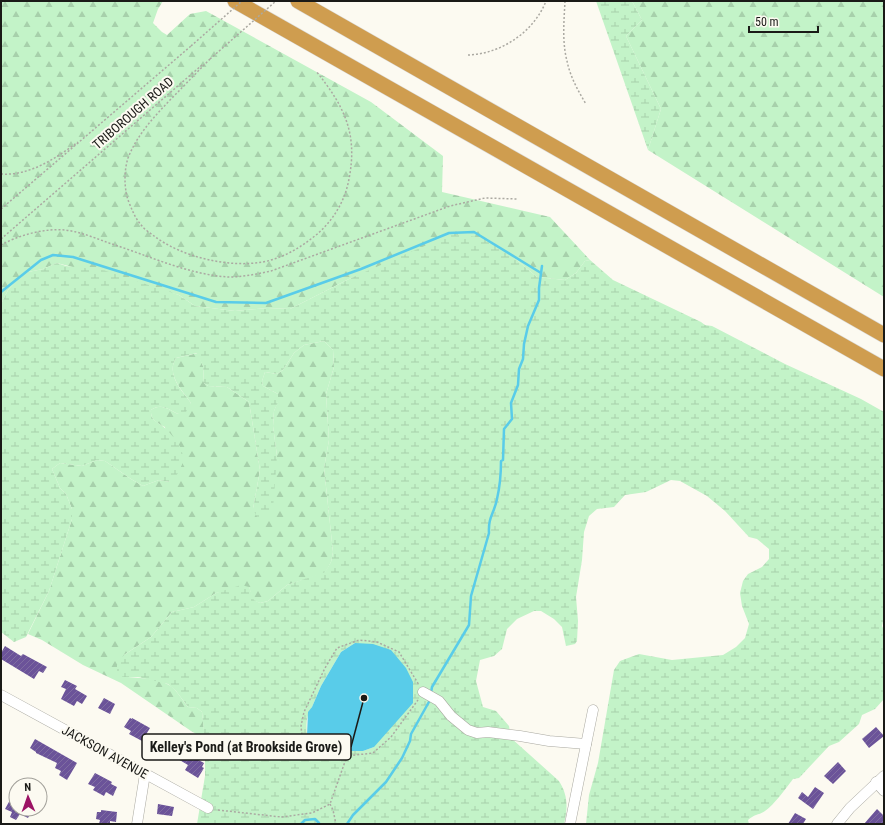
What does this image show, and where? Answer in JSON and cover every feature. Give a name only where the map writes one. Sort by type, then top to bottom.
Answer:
[{"type":"highway","points":[[235,1],[884,369]]},
{"type":"highway","points":[[298,1],[884,335]]},
{"type":"street","name":"JACKSON AVENUE","points":[[1,694],[208,808]]},
{"type":"street","points":[[428,695],[439,701],[452,716],[468,730],[477,733],[488,732],[549,741],[586,744]]},
{"type":"street","points":[[570,824],[593,710]]},
{"type":"street","points":[[137,824],[145,774]]},
{"type":"street","points":[[837,824],[850,808],[880,779],[884,791]]},
{"type":"path","name":"TRIBOROUGH ROAD","points":[[1,209],[242,1]]},
{"type":"path","name":"TRIBOROUGH ROAD","points":[[1,239],[276,1]]},
{"type":"path","points":[[468,55],[481,54],[502,48],[524,32],[535,19],[546,1]]},
{"type":"path","points":[[565,1],[564,30],[567,61],[572,78],[586,104]]},
{"type":"path","points":[[210,59],[146,125],[136,140],[128,160],[124,178],[126,193],[133,213],[143,227],[160,241],[182,252],[199,257],[234,263],[262,262],[283,256],[304,244],[325,227],[343,200],[348,186],[352,159],[352,143],[349,128],[332,91],[316,71]]},
{"type":"path","points":[[1,174],[6,175],[30,170],[53,159],[86,136]]},
{"type":"path","points":[[1,245],[25,236],[45,231],[65,230],[83,234],[184,268],[228,277],[248,276],[271,271],[450,206],[485,198],[517,199]]},
{"type":"path","points":[[359,640],[377,642],[399,652],[428,695],[391,737],[373,753],[347,756],[335,754],[312,746],[302,736],[301,726],[304,712],[325,668],[337,648],[359,640]]},
{"type":"path","points":[[208,808],[236,813],[281,817],[312,813],[330,804],[347,756]]},
{"type":"path","points":[[330,804],[336,824]]},
{"type":"green space","points":[[1,1],[163,1],[158,9],[153,23],[167,35],[190,14],[206,11],[371,102],[443,156],[442,192],[550,217],[590,260],[585,261],[576,273],[565,280],[537,277],[506,251],[486,238],[351,278],[290,309],[267,308],[235,311],[195,306],[179,295],[57,263],[43,269],[23,273],[8,290],[1,304]]},
{"type":"green space","points":[[596,1],[632,1],[642,20],[626,36],[661,109],[648,150]]},
{"type":"green space","points":[[632,1],[884,1],[884,297],[648,150],[661,109],[626,36],[642,20]]},
{"type":"green space","points":[[452,234],[486,238],[506,251],[537,277],[565,280],[576,273],[585,261],[590,260],[613,280],[705,325],[712,326],[785,364],[861,399],[884,412],[884,617],[882,626],[884,630],[884,699],[875,709],[862,715],[859,724],[839,742],[829,746],[799,778],[793,779],[772,805],[748,820],[749,824],[586,824],[589,795],[598,763],[614,670],[620,661],[639,654],[672,660],[723,655],[736,647],[745,638],[749,624],[742,606],[740,593],[743,581],[748,574],[762,567],[769,559],[769,549],[757,539],[749,537],[725,511],[707,496],[680,481],[671,480],[646,492],[625,495],[614,507],[597,509],[589,516],[584,532],[582,560],[576,597],[578,621],[577,641],[575,644],[566,646],[562,627],[554,619],[541,611],[534,611],[517,619],[507,629],[502,649],[494,656],[480,660],[476,681],[483,707],[496,711],[509,726],[511,738],[559,781],[566,797],[564,824],[197,824],[205,776],[205,743],[202,712],[197,708],[188,707],[176,691],[168,684],[138,677],[123,677],[117,673],[117,665],[124,655],[151,637],[172,612],[194,607],[216,593],[241,585],[249,587],[254,600],[260,603],[268,601],[287,585],[325,572],[331,562],[333,552],[324,468],[329,440],[326,394],[334,367],[333,350],[324,341],[304,345],[294,353],[283,370],[277,374],[265,372],[262,381],[263,386],[278,394],[278,402],[274,411],[273,426],[277,456],[273,509],[267,518],[259,521],[253,509],[260,470],[249,402],[227,387],[208,386],[204,383],[203,366],[197,353],[176,358],[173,364],[176,382],[191,403],[186,412],[178,414],[161,407],[151,410],[153,419],[174,437],[182,451],[183,462],[176,476],[170,482],[159,480],[143,486],[105,461],[97,460],[82,466],[60,463],[52,469],[60,488],[66,494],[72,509],[72,519],[49,591],[26,637],[14,642],[1,632],[1,304],[8,290],[23,273],[43,269],[57,263],[66,266],[103,270],[179,295],[195,306],[235,311],[267,308],[290,309],[351,278]],"holes":[[[355,643],[374,747],[363,751],[348,751],[307,735],[309,713],[321,686],[341,652]]]},
{"type":"green space","points":[[324,341],[333,350],[334,367],[326,394],[329,440],[324,468],[333,552],[331,562],[325,573],[287,585],[268,601],[260,603],[253,600],[249,587],[216,593],[194,607],[172,612],[151,637],[124,655],[123,677],[134,677],[165,683],[174,690],[188,707],[197,708],[202,712],[205,739],[121,683],[83,665],[42,640],[28,634],[49,591],[72,519],[72,509],[66,494],[60,488],[52,469],[60,463],[82,466],[97,460],[105,461],[143,486],[159,480],[170,482],[165,427],[153,418],[151,410],[161,407],[178,414],[191,403],[176,381],[173,364],[176,358],[198,353],[203,366],[204,383],[208,386],[227,387],[249,402],[260,470],[253,509],[277,456],[273,426],[274,411],[278,401],[278,394],[263,386],[262,381],[265,372],[277,374],[283,370],[294,353],[304,345]]},
{"type":"water","points":[[355,643],[373,644],[391,650],[406,668],[413,682],[413,703],[374,747],[363,751],[328,749],[314,744],[307,735],[308,712],[341,652]]},
{"type":"building","points":[[5,646],[21,656],[23,654],[47,667],[43,673],[39,671],[34,679],[1,659],[1,653]]},
{"type":"building","points":[[65,680],[77,686],[75,689],[87,696],[82,704],[77,701],[74,706],[61,699],[66,689],[61,687]]},
{"type":"building","points":[[104,698],[115,704],[110,714],[98,708]]},
{"type":"building","points":[[130,718],[150,728],[142,741],[129,734],[131,731],[124,727]]},
{"type":"building","points":[[876,727],[884,736],[869,748],[862,739]]},
{"type":"building","points":[[35,739],[77,763],[67,780],[59,775],[61,771],[55,768],[57,763],[36,753],[30,748]]},
{"type":"building","points":[[165,742],[204,763],[202,767],[204,768],[198,778],[185,770],[188,765],[161,749]]},
{"type":"building","points":[[838,762],[846,771],[833,784],[824,776]]},
{"type":"building","points":[[95,773],[112,782],[111,784],[117,787],[113,796],[106,792],[104,796],[93,790],[95,787],[88,784]]},
{"type":"building","points":[[815,787],[824,793],[813,809],[798,798],[802,792],[808,797]]},
{"type":"building","points":[[8,804],[8,810],[5,809]]},
{"type":"building","points":[[158,804],[174,807],[172,816],[157,814]]},
{"type":"building","points":[[877,809],[884,816],[884,824],[864,824]]},
{"type":"building","points":[[101,810],[117,812],[116,822],[110,821],[110,824],[99,824],[100,820],[96,819],[97,812],[101,812]]},
{"type":"building","points":[[795,813],[806,819],[803,824],[788,824]]},
{"type":"building","points":[[10,817],[18,817],[16,820]]},
{"type":"waterway","points":[[1,292],[41,260],[53,255],[73,257],[216,302],[266,303],[361,269],[449,233],[474,232],[541,273]]},
{"type":"waterway","points":[[431,693],[432,687],[469,625],[471,596],[489,533],[489,523],[496,504],[499,489],[501,461],[503,460],[504,429],[512,419],[511,403],[518,385],[519,369],[523,359],[524,344],[528,326],[539,300],[542,266]]},
{"type":"waterway","points":[[347,824],[353,815],[386,782],[402,758],[410,741],[411,734],[430,700]]},
{"type":"waterway","points":[[301,824],[305,820],[315,819],[319,823],[318,824]]},
{"type":"place","name":"Kelley's Pond (at Brookside Grove)","points":[[364,698]]}]
